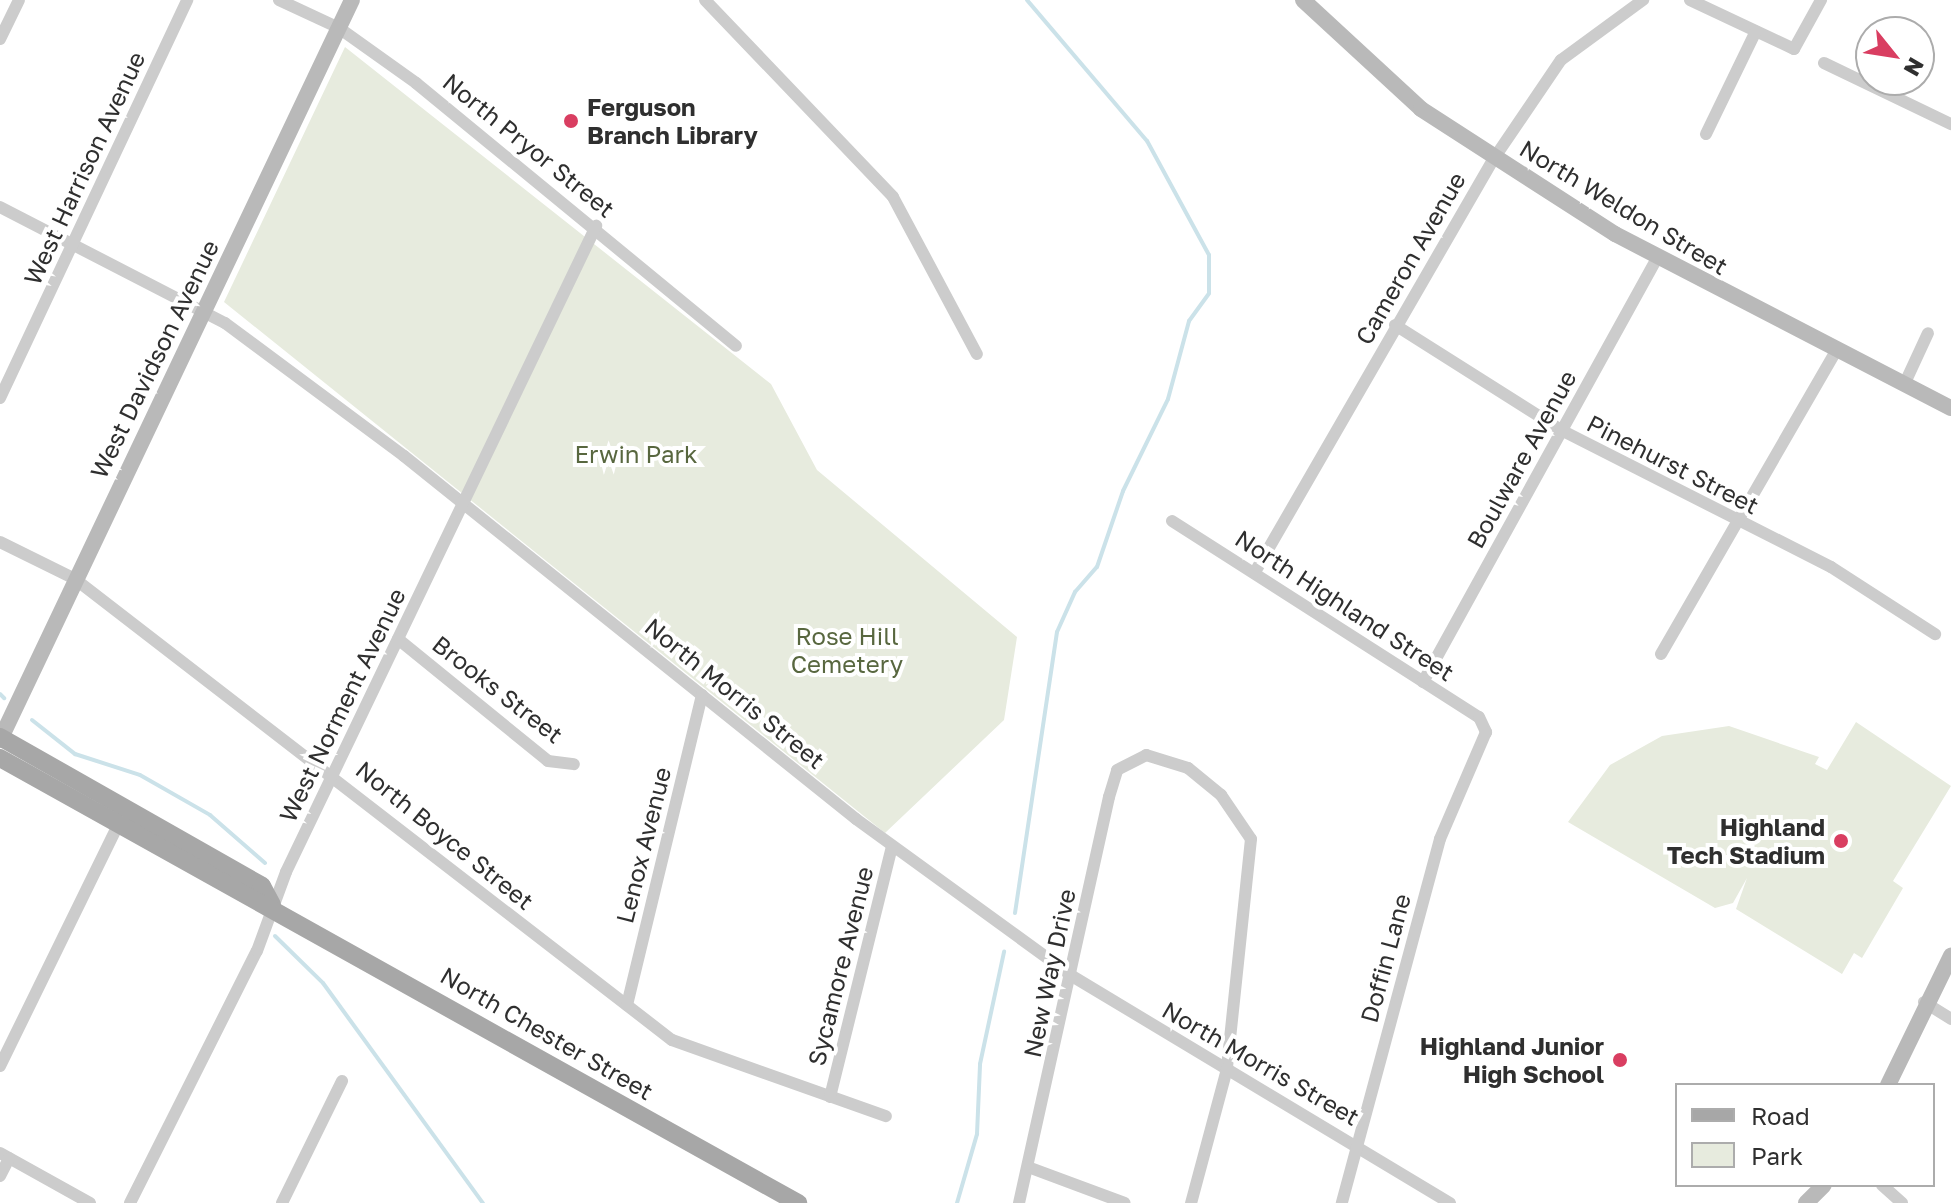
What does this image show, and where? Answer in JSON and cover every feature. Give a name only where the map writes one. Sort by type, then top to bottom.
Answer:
[{"type":"main road","name":"North Chester Street","points":[[0,739],[262,886],[272,905]]},
{"type":"main road","name":"North Chester Street","points":[[0,758],[116,829],[249,901],[272,905],[798,1203]]},
{"type":"street","points":[[0,39],[19,0]]},
{"type":"street","name":"West Harrison Avenue","points":[[0,398],[187,0]]},
{"type":"street","name":"North Pryor Street","points":[[279,0],[339,28],[596,226],[736,346]]},
{"type":"street","name":"West Davidson Avenue","points":[[0,739],[352,0]]},
{"type":"street","points":[[705,0],[893,197],[977,354]]},
{"type":"street","name":"North Weldon Street","points":[[1303,0],[1392,87],[1495,157],[1657,258],[1951,408]]},
{"type":"street","name":"Cameron Avenue","points":[[1255,572],[1395,325],[1495,157],[1561,60],[1643,0]]},
{"type":"street","points":[[1690,0],[1794,49],[1821,0]]},
{"type":"street","points":[[1706,134],[1756,31]]},
{"type":"street","points":[[1824,63],[1951,124]]},
{"type":"street","name":"North Morris Street","points":[[0,207],[204,311],[299,375],[892,847],[1072,976],[1450,1203]]},
{"type":"street","name":"West Norment Avenue","points":[[130,1203],[257,951],[272,905],[596,226]]},
{"type":"street","name":"Boulware Avenue","points":[[1423,682],[1657,258]]},
{"type":"street","name":"Pinehurst Street","points":[[1395,325],[1561,430],[1737,523],[1831,567],[1935,634]]},
{"type":"street","points":[[1904,385],[1928,333]]},
{"type":"street","points":[[1661,654],[1836,351]]},
{"type":"street","name":"North Highland Street","points":[[1172,521],[1479,717],[1486,732]]},
{"type":"street","name":"North Boyce Street","points":[[0,542],[75,579],[334,775],[627,1005],[690,1049],[886,1116]]},
{"type":"street","name":"Brooks Street","points":[[398,639],[548,761],[574,764]]},
{"type":"street","name":"Lenox Avenue","points":[[627,1005],[702,695]]},
{"type":"street","name":"Doffin Lane","points":[[1342,1203],[1440,839],[1486,732]]},
{"type":"street","name":"New Way Drive","points":[[1019,1203],[1072,976],[1109,797],[1117,770],[1131,757],[1146,755],[1188,768],[1247,826],[1251,863],[1227,1069]]},
{"type":"street","points":[[0,1066],[116,829]]},
{"type":"street","name":"Sycamore Avenue","points":[[830,1097],[892,847]]},
{"type":"street","points":[[1889,1083],[1924,1002],[1951,956]]},
{"type":"street","points":[[1924,1002],[1951,1019]]},
{"type":"street","points":[[1191,1203],[1227,1069]]},
{"type":"street","points":[[282,1203],[342,1081]]},
{"type":"street","points":[[0,1176],[4,1155],[90,1203]]},
{"type":"street","points":[[1028,1167],[1125,1203]]},
{"type":"street","points":[[1806,1203],[1822,1187]]},
{"type":"street","points":[[1884,1187],[1902,1203]]},
{"type":"green space","name":"Erwin Park","points":[[345,47],[771,384],[817,470],[1017,637],[1004,720],[885,833],[224,302]]},
{"type":"green space","points":[[1856,722],[1951,786],[1893,881],[1903,888],[1862,958],[1854,953],[1842,974],[1736,909],[1747,878],[1733,903],[1715,908],[1568,822],[1610,765],[1662,736],[1729,726],[1819,757],[1815,764],[1827,770]]},
{"type":"waterway","points":[[1015,913],[1057,632],[1075,592],[1097,567],[1123,491],[1168,399],[1189,321],[1209,293],[1209,255],[1147,141],[1027,0]]},
{"type":"waterway","points":[[0,694],[4,698]]},
{"type":"waterway","points":[[32,720],[75,754],[140,775],[210,815],[265,863]]},
{"type":"waterway","points":[[275,936],[323,983],[483,1203]]},
{"type":"waterway","points":[[957,1203],[977,1134],[980,1064],[1004,952]]},
{"type":"place","name":"Ferguson Branch Library","points":[[571,121]]},
{"type":"place","name":"Highland Tech Stadium","points":[[1841,841]]},
{"type":"place","name":"Highland Junior High School","points":[[1620,1060]]},
{"type":"park label","name":"Rose Hill Cemetery","points":[[847,650]]}]
